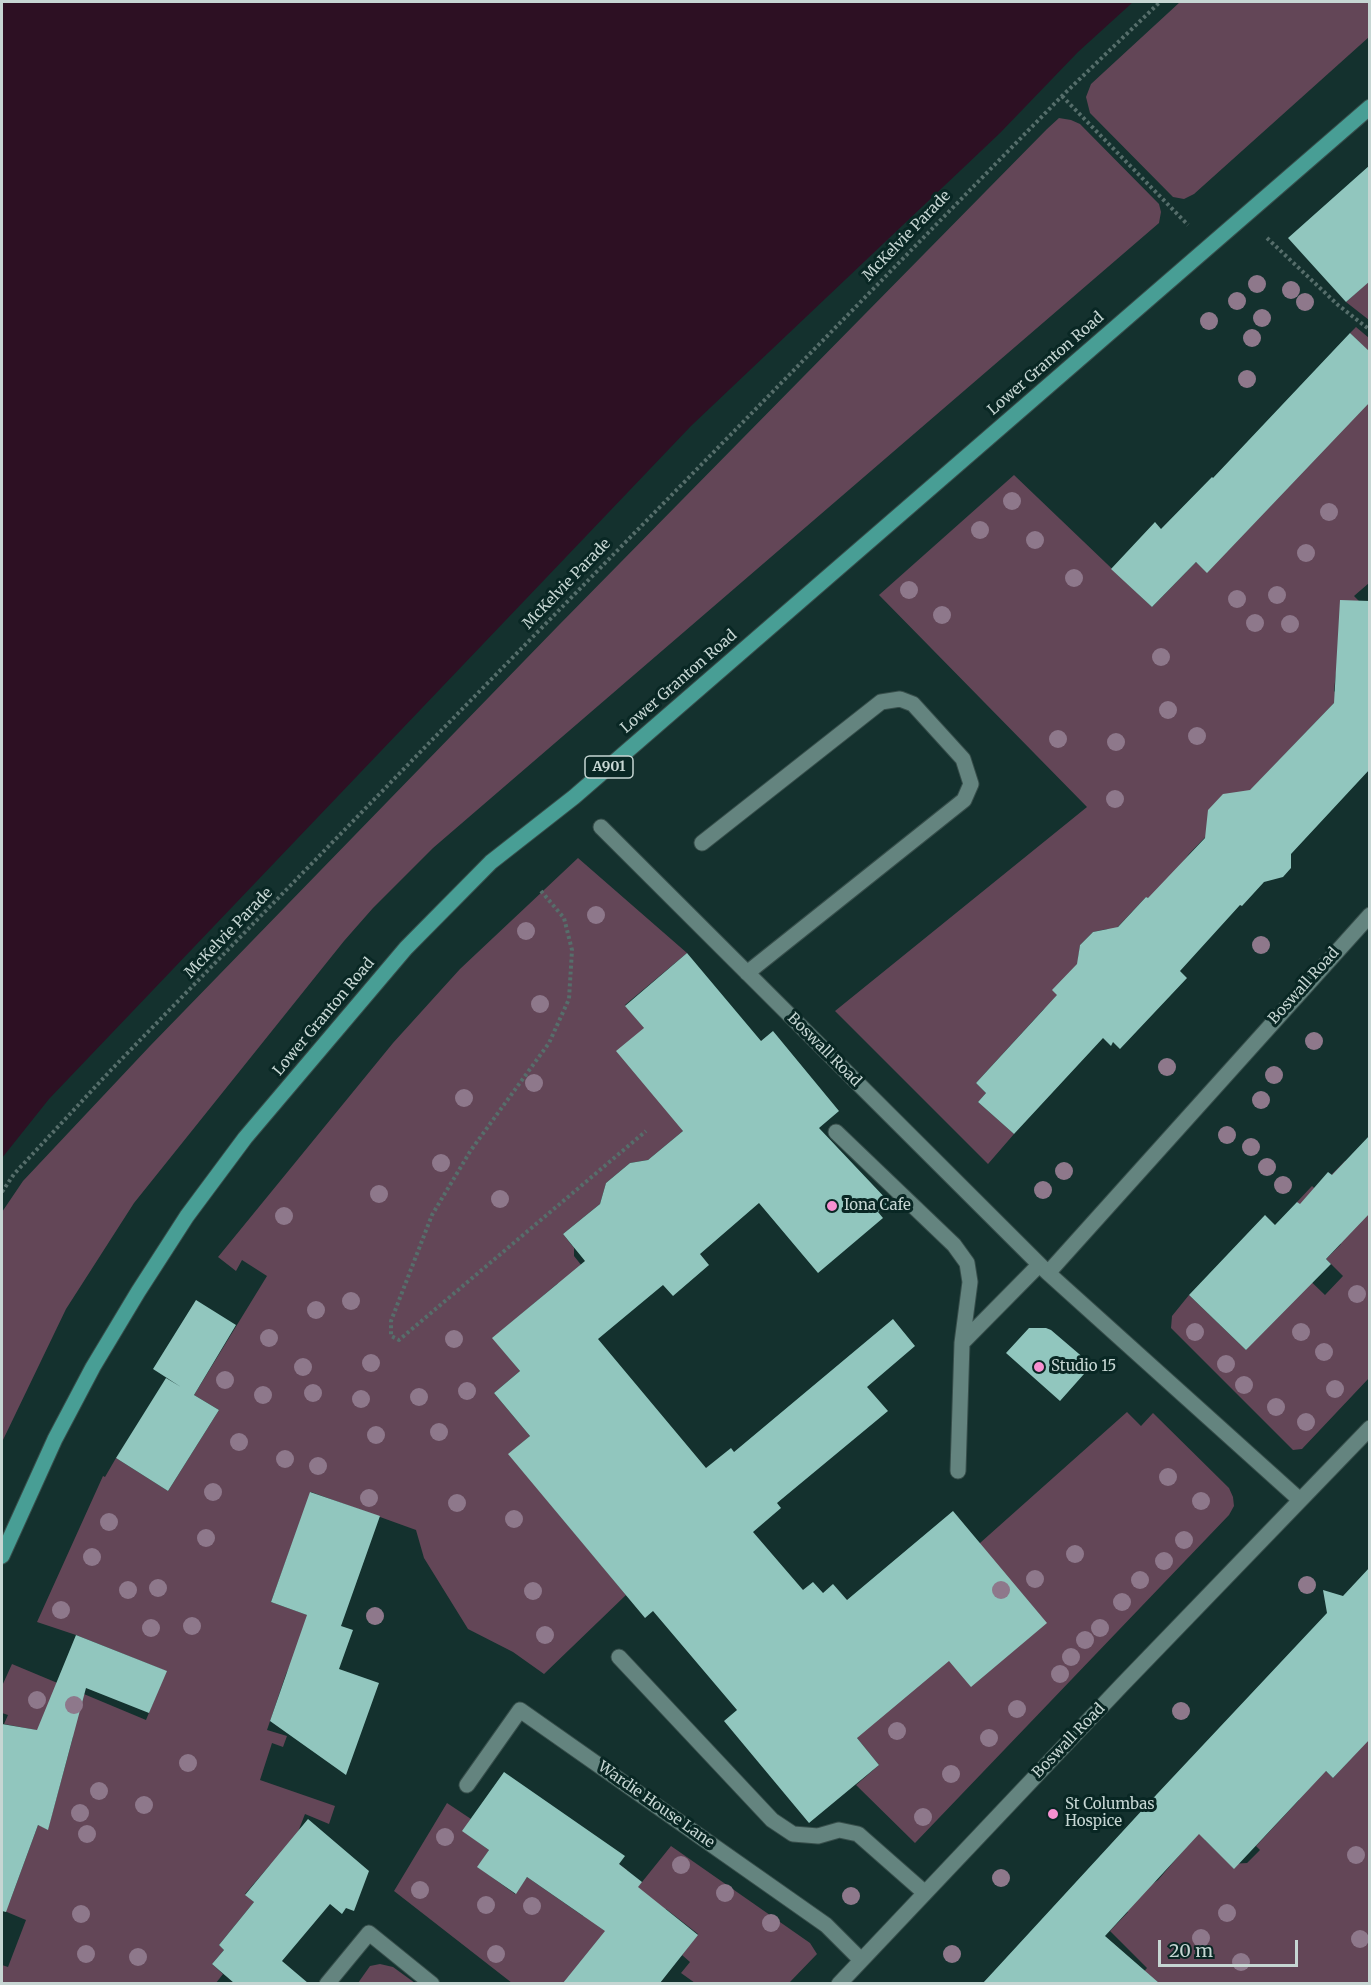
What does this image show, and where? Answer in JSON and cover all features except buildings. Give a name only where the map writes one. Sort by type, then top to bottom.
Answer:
[{"type":"main road","name":"Lower Granton Road","points":[[2,1556],[55,1439],[93,1367],[187,1216],[245,1138],[406,948],[491,862],[583,789],[1370,107]]},
{"type":"street","points":[[702,843],[881,702],[900,699],[913,704],[963,759],[970,784],[964,800],[747,973]]},
{"type":"street","name":"Boswall Road","points":[[600,827],[1043,1269],[1300,1500]]},
{"type":"street","name":"Boswall Road","points":[[1043,1269],[1370,915]]},
{"type":"street","points":[[836,1132],[954,1245],[967,1263],[970,1282],[962,1343],[958,1471]]},
{"type":"street","points":[[962,1343],[1043,1269]]},
{"type":"street","name":"Boswall Road","points":[[839,1983],[1370,1428]]},
{"type":"street","points":[[619,1657],[772,1820],[793,1834],[818,1836],[839,1830],[858,1834],[925,1893]]},
{"type":"street","name":"Wardie House Lane","points":[[467,1785],[520,1710],[826,1925],[861,1960]]},
{"type":"street","points":[[327,1983],[369,1933],[432,1983]]},
{"type":"path","name":"McKelvie Parade","points":[[2,1192],[14,1174],[111,1070],[1062,96],[1160,2]]},
{"type":"path","points":[[1062,96],[1210,247]]},
{"type":"path","points":[[1244,216],[1338,305],[1370,330]]},
{"type":"path","points":[[541,891],[564,918],[572,950],[568,999],[549,1043],[471,1150],[432,1215],[391,1321],[391,1336],[399,1340],[646,1131]]},
{"type":"shaded area","points":[[2,2],[1133,2],[1078,52],[1000,133],[691,426],[49,1099],[2,1158]]},
{"type":"shaded area","points":[[1180,2],[1370,2],[1369,37],[1194,194],[1184,199],[1173,197],[1090,113],[1086,97],[1091,84]]},
{"type":"shaded area","points":[[1059,118],[1080,124],[1159,204],[1161,212],[1159,223],[433,848],[373,908],[134,1203],[66,1309],[2,1442],[2,1212],[23,1181],[150,1046],[558,626]]},
{"type":"shaded area","points":[[1369,281],[1369,320],[1346,302]]},
{"type":"shaded area","points":[[1356,327],[1369,338],[1369,352],[1350,333]]},
{"type":"shaded area","points":[[1369,402],[1369,583],[1354,596],[1369,611],[1352,655],[1336,673],[1334,691],[1340,697],[1189,854],[1152,902],[1146,897],[1112,933],[1107,929],[1093,932],[1080,945],[1078,960],[1080,961],[1060,998],[1043,1010],[976,1083],[986,1093],[978,1102],[1014,1134],[988,1164],[835,1011],[1087,807],[879,595],[1014,475],[1152,607],[1196,562],[1207,572]]},
{"type":"shaded area","points":[[578,858],[687,953],[625,1005],[644,1028],[683,1131],[648,1160],[630,1163],[606,1183],[600,1204],[563,1234],[574,1248],[574,1256],[586,1271],[557,1284],[493,1338],[520,1371],[494,1393],[530,1436],[509,1454],[626,1595],[544,1674],[513,1652],[468,1629],[424,1558],[416,1530],[311,1492],[271,1602],[313,1617],[286,1674],[267,1730],[287,1736],[283,1747],[272,1743],[260,1780],[335,1806],[329,1824],[305,1814],[289,1855],[270,1865],[245,1894],[254,1902],[219,1945],[224,1950],[212,1964],[223,1974],[216,1983],[2,1983],[2,1965],[8,1967],[26,1920],[2,1910],[10,1901],[38,1825],[48,1829],[73,1737],[4,1724],[8,1715],[2,1713],[2,1686],[12,1664],[146,1720],[166,1671],[37,1622],[103,1476],[105,1477],[116,1458],[168,1491],[219,1410],[194,1395],[267,1276],[242,1260],[236,1271],[218,1257],[393,1043],[460,969]]},
{"type":"shaded area","points":[[1345,1161],[1369,1184],[1369,1378],[1302,1449],[1293,1450],[1171,1328],[1172,1316],[1189,1295],[1246,1350],[1300,1271],[1325,1295],[1343,1276],[1326,1259],[1341,1244],[1297,1202],[1312,1186],[1344,1215],[1331,1175]]},
{"type":"shaded area","points":[[1127,1412],[1141,1426],[1153,1413],[1229,1488],[1234,1506],[1229,1515],[915,1843],[856,1785],[879,1765],[857,1738],[980,1543]]},
{"type":"shaded area","points":[[1277,1725],[1333,1778],[1369,1739],[1369,1983],[1134,1983],[1147,1968],[1110,1931],[1128,1912],[1121,1906],[1158,1880],[1206,1824],[1205,1840],[1230,1864],[1247,1863],[1260,1850],[1256,1846],[1299,1800]]},
{"type":"shaded area","points":[[447,1803],[471,1819],[463,1831],[489,1850],[478,1867],[515,1894],[527,1877],[583,1916],[619,1864],[627,1870],[600,1904],[642,1882],[671,1846],[810,1943],[817,1954],[789,1983],[695,1983],[681,1973],[690,1962],[682,1955],[698,1934],[666,1909],[643,1937],[599,1967],[587,1983],[512,1983],[394,1891]]},
{"type":"shaded area","points":[[380,1964],[393,1967],[415,1983],[358,1983],[370,1966]]},
{"type":"place","name":"Iona Cafe","points":[[832,1206]]},
{"type":"place","name":"Studio 15","points":[[1039,1367]]},
{"type":"place","name":"St Columbas Hospice","points":[[1053,1814]]}]
